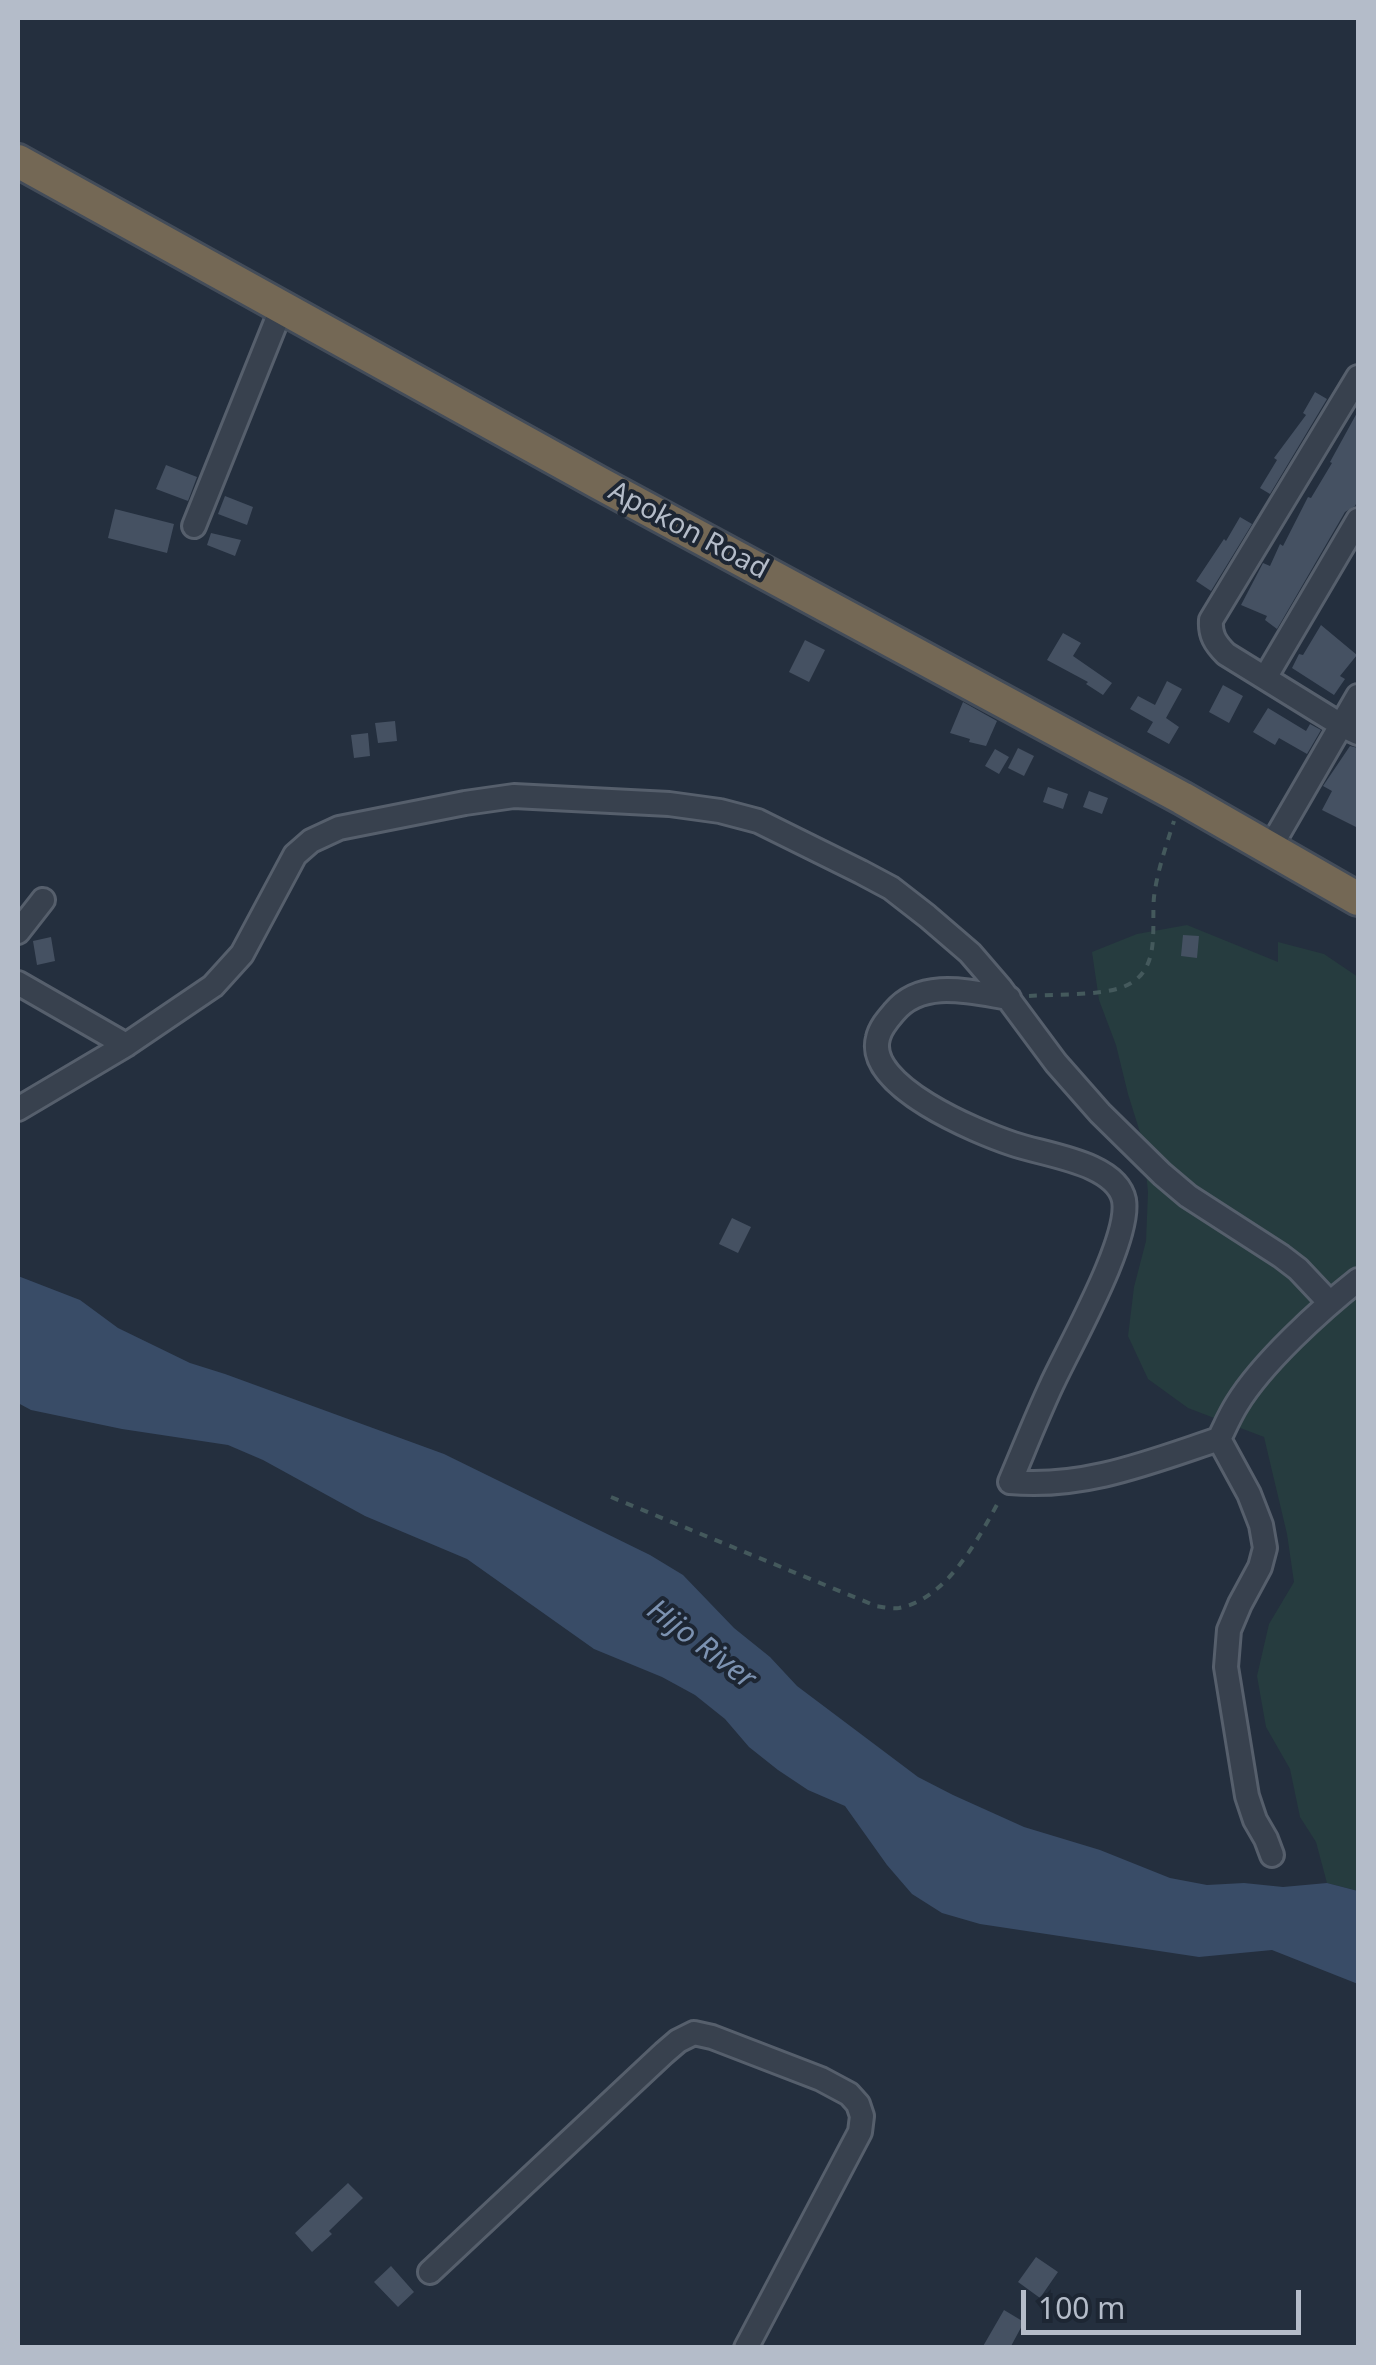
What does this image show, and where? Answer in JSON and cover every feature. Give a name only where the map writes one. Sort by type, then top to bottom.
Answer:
[{"type":"highway","name":"Apokon Road","points":[[18,140],[785,563],[1275,839],[1358,898]]},
{"type":"highway","name":"Apokon Road","points":[[18,161],[599,483],[1182,798],[1358,875]]},
{"type":"street","points":[[194,526],[282,307]]},
{"type":"street","points":[[1350,729],[1226,654],[1210,632],[1211,620],[1358,376]]},
{"type":"street","points":[[1265,678],[1358,520]]},
{"type":"street","points":[[1275,839],[1350,729],[1358,696]]},
{"type":"street","points":[[18,1109],[126,1045],[213,986],[242,954],[295,855],[311,841],[340,828],[514,796],[669,804],[720,811],[758,822],[891,888],[970,953],[1009,998],[1056,1063],[1162,1174],[1188,1196],[1281,1256],[1330,1303]]},
{"type":"street","points":[[18,932],[43,900]]},
{"type":"street","points":[[18,984],[126,1045]]},
{"type":"street","points":[[1009,998],[962,990],[913,996],[899,1006],[877,1039],[884,1070],[896,1084],[935,1109],[1011,1144],[1101,1172],[1120,1190],[1124,1202],[1117,1244],[1010,1482],[1068,1482],[1138,1466],[1220,1439],[1254,1380],[1358,1280]]},
{"type":"street","points":[[1220,1439],[1249,1494],[1265,1548],[1260,1568],[1228,1630],[1226,1666],[1247,1796],[1272,1855]]},
{"type":"street","points":[[430,2272],[678,2041],[694,2033],[712,2037],[821,2079],[849,2094],[862,2116],[860,2132],[746,2348]]},
{"type":"path","points":[[1009,998],[1101,991],[1124,987],[1140,976],[1149,962],[1159,872],[1182,798]]},
{"type":"path","points":[[612,1497],[876,1606],[896,1608],[919,1601],[941,1586],[986,1526],[1010,1482]]},
{"type":"green space","points":[[1187,925],[1278,962],[1278,942],[1324,954],[1358,977],[1358,1891],[1327,1883],[1316,1842],[1300,1817],[1290,1769],[1266,1727],[1257,1676],[1269,1624],[1294,1582],[1264,1437],[1188,1408],[1148,1379],[1128,1336],[1134,1287],[1146,1241],[1148,1192],[1143,1142],[1099,1000],[1092,952],[1137,934]]},
{"type":"water","name":"Hijo River","points":[[18,1276],[80,1300],[118,1328],[190,1363],[444,1454],[650,1555],[683,1575],[797,1686],[918,1777],[953,1795],[1024,1827],[1100,1850],[1170,1878],[1207,1885],[1283,1887],[1327,1883],[1358,1891],[1358,1984],[1272,1950],[1199,1957],[980,1924],[942,1913],[912,1894],[845,1806],[808,1790],[778,1770],[695,1695],[594,1649],[467,1559],[365,1516],[228,1445],[122,1429],[31,1410],[18,1403]]},
{"type":"building","points":[[1315,392],[1327,399],[1270,494],[1260,488],[1277,460],[1274,458],[1306,415],[1303,413]]},
{"type":"building","points":[[1358,411],[1358,500],[1345,512],[1277,629],[1265,620],[1267,616],[1241,605],[1263,563],[1270,566],[1280,544],[1283,546]]},
{"type":"building","points":[[166,465],[197,477],[188,501],[156,489]]},
{"type":"building","points":[[225,496],[253,507],[247,525],[218,514]]},
{"type":"building","points":[[115,509],[174,524],[167,553],[108,538]]},
{"type":"building","points":[[1240,517],[1252,524],[1211,591],[1196,581]]},
{"type":"building","points":[[211,533],[241,540],[235,556],[207,545]]},
{"type":"building","points":[[1321,625],[1357,655],[1340,676],[1345,679],[1334,695],[1292,668]]},
{"type":"building","points":[[1063,633],[1081,643],[1073,656],[1112,683],[1103,695],[1088,682],[1047,660]]},
{"type":"building","points":[[805,640],[825,650],[809,682],[789,672]]},
{"type":"building","points":[[1167,681],[1182,689],[1166,718],[1179,727],[1169,744],[1147,732],[1153,722],[1130,709],[1138,696],[1155,705]]},
{"type":"building","points":[[1223,685],[1243,696],[1229,723],[1209,712]]},
{"type":"building","points":[[963,702],[997,721],[986,746],[950,733]]},
{"type":"building","points":[[1268,708],[1306,731],[1310,724],[1321,730],[1307,754],[1279,738],[1275,745],[1253,732]]},
{"type":"building","points":[[395,721],[397,741],[378,743],[375,723]]},
{"type":"building","points":[[368,733],[370,756],[354,758],[351,735]]},
{"type":"building","points":[[1350,746],[1358,748],[1358,828],[1322,810],[1332,791],[1323,786]]},
{"type":"building","points":[[1018,748],[1034,756],[1024,776],[1008,768]]},
{"type":"building","points":[[995,749],[1009,757],[999,774],[985,766]]},
{"type":"building","points":[[1048,787],[1068,794],[1063,809],[1043,802]]},
{"type":"building","points":[[1089,791],[1108,798],[1102,814],[1083,807]]},
{"type":"building","points":[[1183,935],[1199,936],[1197,958],[1181,956]]},
{"type":"building","points":[[51,937],[55,961],[37,965],[33,941]]},
{"type":"building","points":[[732,1218],[751,1227],[738,1253],[719,1244]]},
{"type":"building","points":[[348,2183],[363,2198],[312,2252],[295,2233]]},
{"type":"building","points":[[1036,2257],[1058,2272],[1040,2298],[1018,2282]]},
{"type":"building","points":[[391,2266],[414,2292],[398,2307],[374,2282]]},
{"type":"building","points":[[1004,2310],[1024,2322],[1010,2348],[982,2348]]}]
